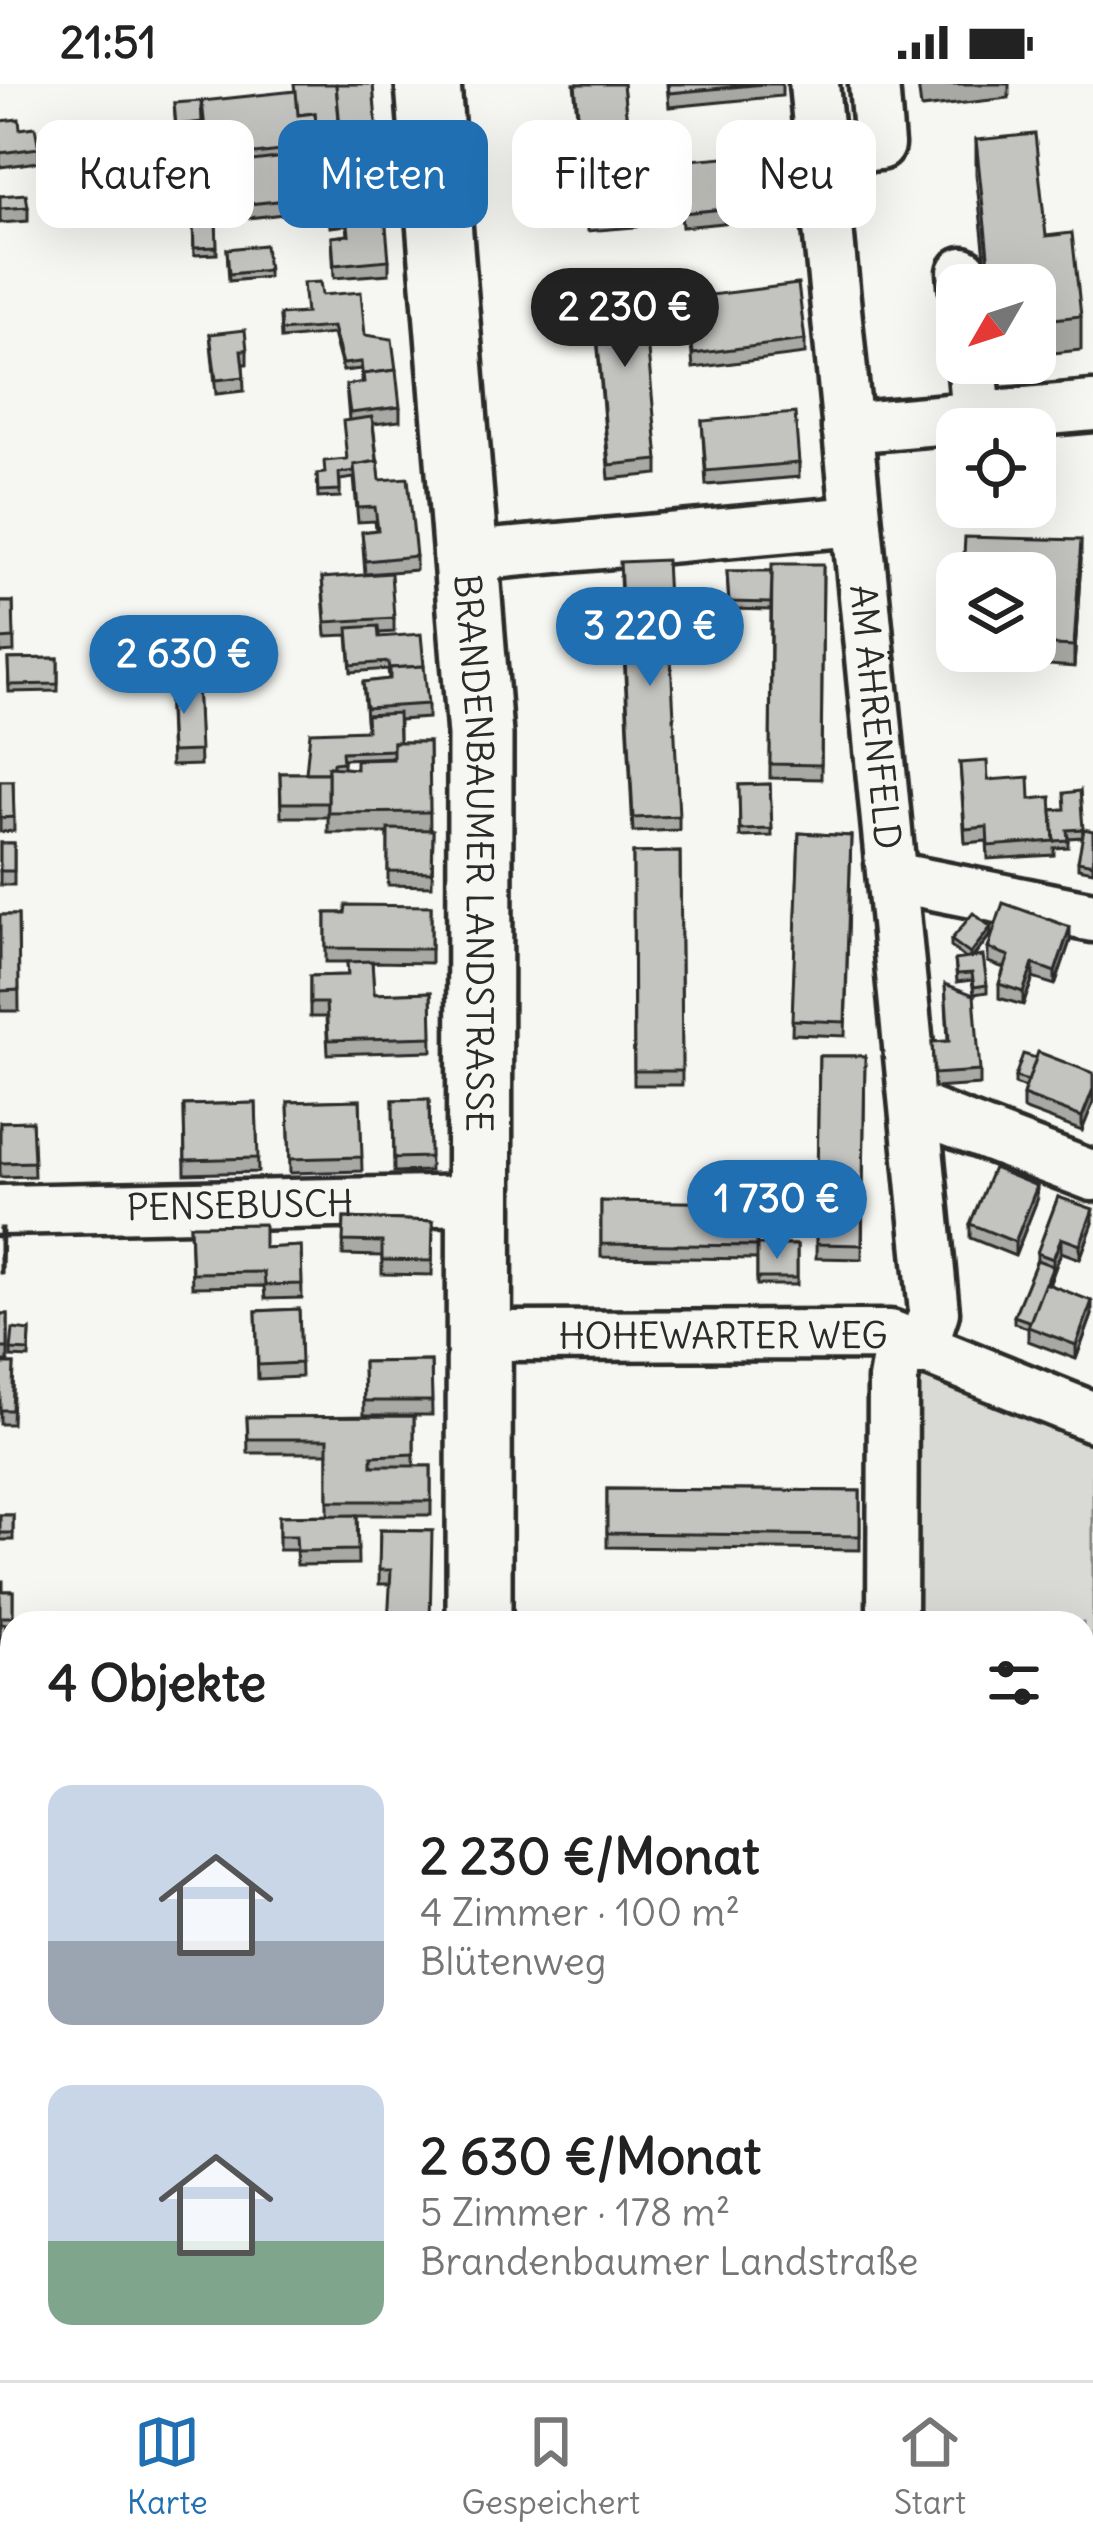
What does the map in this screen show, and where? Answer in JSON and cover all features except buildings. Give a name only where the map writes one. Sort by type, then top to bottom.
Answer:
[{"type":"main road","name":"BRANDENBAUMER LANDSTRASSE","points":[[428,84],[470,556],[480,736],[479,1611]]},
{"type":"street","name":"AM ÄHRENFELD","points":[[814,84],[818,120]]},
{"type":"street","points":[[874,84],[876,146]]},
{"type":"street","name":"AM ÄHRENFELD","points":[[828,228],[934,1312],[893,1380],[892,1611]]},
{"type":"street","points":[[1056,409],[1093,406]]},
{"type":"street","points":[[847,428],[936,420]]},
{"type":"street","points":[[470,556],[856,521]]},
{"type":"street","points":[[893,878],[1093,917]]},
{"type":"street","points":[[915,1108],[1093,1175]]},
{"type":"street","name":"PENSEBUSCH","points":[[0,1210],[480,1200]]},
{"type":"street","name":"HOHEWARTER WEG","points":[[480,1336],[890,1335],[1093,1417]]},
{"type":"shaded area","points":[[908,1363],[1093,1433],[1093,1611],[902,1611]]}]
